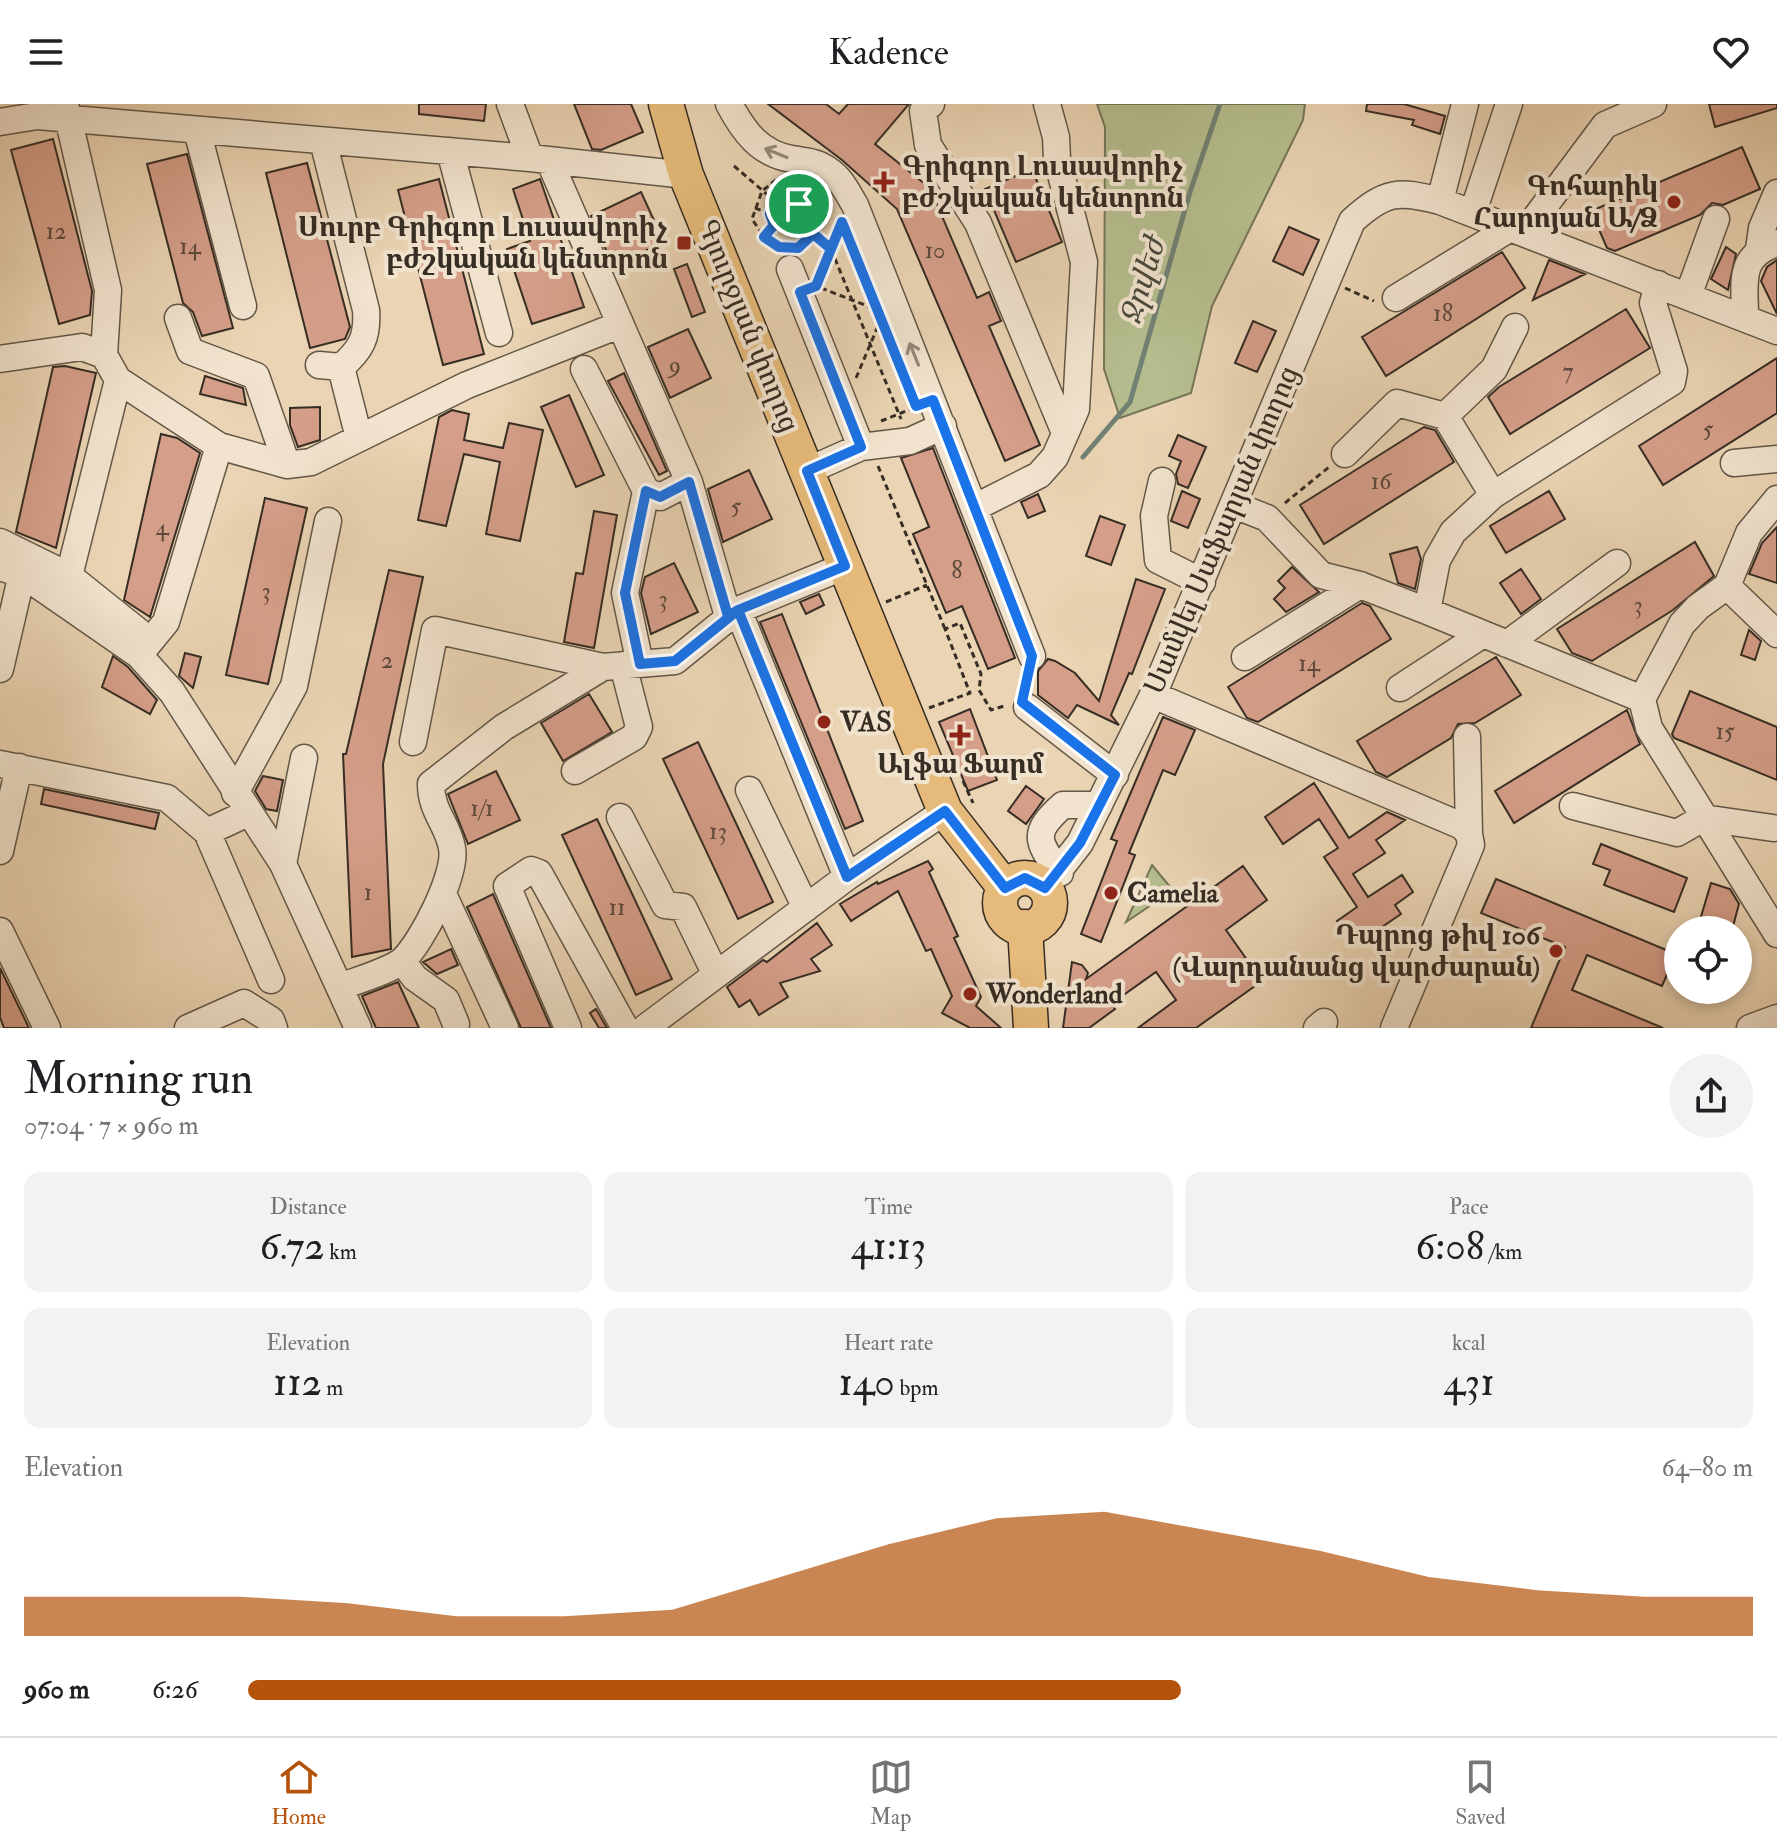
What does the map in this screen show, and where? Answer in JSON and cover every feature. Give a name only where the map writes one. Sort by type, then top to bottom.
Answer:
[{"type":"main road","name":"Գյուրջյան փողոց","points":[[666,104],[686,175],[945,811],[1005,888]]},
{"type":"main road","points":[[1025,878],[1053,880],[1045,917],[1025,927],[1005,918],[1000,903],[1005,888],[1025,878]]},
{"type":"main road","points":[[1025,927],[1031,1028]]},
{"type":"street","points":[[510,104],[619,325],[689,482],[733,613],[847,877]]},
{"type":"street","points":[[729,104],[741,126],[757,145],[778,157],[827,168],[840,180],[855,205],[1032,656]]},
{"type":"street","points":[[976,507],[1039,475],[1055,457],[1076,409],[1084,262],[1057,159],[1056,137],[1047,104]]},
{"type":"street","points":[[1465,104],[1440,201],[1777,331]]},
{"type":"street","points":[[1473,212],[1509,104]]},
{"type":"street","points":[[1396,298],[1518,229],[1605,125],[1653,104]]},
{"type":"street","points":[[924,106],[928,145],[978,223],[1065,433]]},
{"type":"street","points":[[0,122],[66,112],[197,130],[539,159],[686,175]]},
{"type":"street","points":[[66,112],[108,290],[104,355],[118,380],[219,446],[287,465],[311,462],[467,385],[619,325]]},
{"type":"street","points":[[197,130],[243,306]]},
{"type":"street","points":[[323,141],[366,310],[367,327],[360,350],[330,366],[359,438]]},
{"type":"street","points":[[450,151],[499,333]]},
{"type":"street","name":"Սամվել Սաֆարյան փողոց","points":[[1053,880],[1099,805],[1153,695],[1352,221],[1388,195],[1409,193],[1440,201]]},
{"type":"street","points":[[1745,318],[1745,267],[1768,246],[1762,228],[1777,193]]},
{"type":"street","points":[[1688,296],[1716,219]]},
{"type":"street","points":[[790,269],[861,449]]},
{"type":"street","points":[[1427,611],[1442,545],[1493,495],[1672,382],[1674,371],[1653,303],[1658,284]]},
{"type":"street","points":[[178,318],[190,351],[256,376],[287,465]]},
{"type":"street","points":[[1445,416],[1494,369],[1515,327]]},
{"type":"street","points":[[0,359],[82,347],[104,355]]},
{"type":"street","points":[[575,771],[634,737],[639,727],[622,665],[625,593],[646,491],[584,369]]},
{"type":"street","points":[[69,576],[118,380]]},
{"type":"street","points":[[1345,454],[1397,403],[1445,416],[1493,495]]},
{"type":"street","points":[[807,471],[861,449],[910,441],[943,426]]},
{"type":"street","points":[[144,647],[166,622],[219,446]]},
{"type":"street","points":[[1734,463],[1777,459]]},
{"type":"street","points":[[1162,481],[1154,516],[1158,560],[1202,582]]},
{"type":"street","points":[[646,491],[660,497],[689,482]]},
{"type":"street","points":[[1777,499],[1749,533],[1727,586],[1698,607],[1682,624],[1642,699],[1649,728],[1777,934]]},
{"type":"street","points":[[1234,505],[1267,518],[1321,575],[1360,585],[1642,699]]},
{"type":"street","points":[[207,832],[242,803],[294,686],[328,521]]},
{"type":"street","points":[[0,542],[69,576],[144,647],[283,864],[358,1028]]},
{"type":"street","points":[[1400,688],[1495,639],[1617,563]]},
{"type":"street","points":[[413,742],[435,630],[622,665],[675,661],[733,613],[845,566]]},
{"type":"street","points":[[0,669],[11,571],[144,647]]},
{"type":"street","points":[[1245,657],[1360,585]]},
{"type":"street","points":[[1727,586],[1777,634]]},
{"type":"street","points":[[340,987],[402,961],[443,894],[453,870],[452,846],[431,802],[431,784],[504,727],[622,665]]},
{"type":"street","points":[[1153,695],[1462,826],[1469,834]]},
{"type":"street","points":[[1027,707],[1115,775]]},
{"type":"street","points":[[1394,1028],[1471,845],[1467,737]]},
{"type":"street","points":[[283,864],[304,758]]},
{"type":"street","points":[[0,851],[10,766],[167,798],[207,832],[271,980]]},
{"type":"street","points":[[749,790],[806,908]]},
{"type":"street","points":[[1053,880],[1039,843],[1039,834],[1063,805],[1099,805]]},
{"type":"street","points":[[1573,806],[1677,833],[1703,818],[1773,828]]},
{"type":"street","points":[[645,1028],[847,877],[945,811]]},
{"type":"street","points":[[620,817],[665,905],[683,907],[716,975]]},
{"type":"street","points":[[568,1028],[507,886],[531,870],[539,873],[625,1028]]},
{"type":"street","points":[[443,894],[505,1028]]},
{"type":"street","points":[[0,931],[47,1028]]},
{"type":"street","points":[[402,961],[415,978],[446,1000],[456,1024]]},
{"type":"street","points":[[188,1028],[244,1003],[271,1020],[274,1028]]},
{"type":"street","points":[[1750,1028],[1777,1018]]},
{"type":"path","points":[[734,166],[776,202]]},
{"type":"path","points":[[781,176],[762,191],[752,219],[764,237],[779,247],[798,248],[813,234],[820,214],[813,190]]},
{"type":"path","points":[[792,181],[813,190],[833,212]]},
{"type":"path","points":[[799,204],[813,190]]},
{"type":"path","points":[[788,198],[799,204],[803,213],[801,223],[793,229],[783,230],[774,225],[770,214],[776,202],[788,198]]},
{"type":"path","points":[[755,208],[770,214]]},
{"type":"path","points":[[848,237],[842,222],[816,286],[877,309],[872,295]]},
{"type":"path","points":[[801,223],[831,249],[910,441]]},
{"type":"path","points":[[764,237],[774,225]]},
{"type":"path","points":[[1328,278],[1369,302],[1396,298]]},
{"type":"path","points":[[837,387],[856,380],[881,319],[887,334]]},
{"type":"path","points":[[933,400],[899,414],[861,449],[877,465],[970,693]]},
{"type":"path","points":[[1267,518],[1345,454]]},
{"type":"path","points":[[886,603],[927,585]]},
{"type":"path","points":[[945,629],[960,623],[981,674],[979,690],[991,710],[1022,702],[1027,707]]},
{"type":"path","points":[[929,708],[979,690]]},
{"type":"green space","points":[[1097,104],[1305,104],[1303,120],[1212,306],[1191,393],[1120,418],[1104,369],[1105,127]]},
{"type":"green space","points":[[1152,865],[1171,888],[1169,893],[1126,922]]},
{"type":"building","points":[[419,104],[486,104],[484,121],[419,114]]},
{"type":"building","points":[[574,104],[631,104],[643,132],[601,150],[592,149]]},
{"type":"building","name":"Գրիգոր Լուսավորիչ բժշկական կենտրոն","points":[[768,104],[826,104],[839,114],[848,104],[909,104],[875,144],[930,188],[977,298],[989,292],[1001,321],[989,326],[1040,445],[1005,461],[897,209],[842,160]]},
{"type":"building","points":[[1367,104],[1404,104],[1445,116],[1440,134],[1412,125],[1414,120],[1366,111]]},
{"type":"building","points":[[1709,104],[1777,104],[1777,108],[1715,127]]},
{"type":"building","points":[[53,139],[92,291],[90,315],[59,324],[11,150]]},
{"type":"building","points":[[1742,147],[1760,189],[1723,205],[1712,203],[1700,215],[1615,251],[1607,248],[1591,211]]},
{"type":"building","points":[[187,154],[233,328],[202,336],[193,312],[183,303],[147,164]]},
{"type":"building","points":[[307,163],[350,327],[345,339],[310,348],[266,173]]},
{"type":"building","points":[[1032,169],[1062,242],[1016,262],[985,189]]},
{"type":"building","points":[[439,179],[484,354],[443,365],[398,190]]},
{"type":"building","points":[[540,179],[584,307],[532,324],[507,249],[530,241],[513,189]]},
{"type":"building","points":[[641,192],[664,242],[613,266],[591,216]]},
{"type":"building","points":[[1289,227],[1319,240],[1303,275],[1273,261]]},
{"type":"building","points":[[1726,247],[1736,254],[1728,290],[1711,279]]},
{"type":"building","points":[[1502,252],[1525,288],[1386,376],[1362,337]]},
{"type":"building","points":[[1549,260],[1585,274],[1533,300]]},
{"type":"building","points":[[1777,260],[1777,314],[1761,281],[1767,267]]},
{"type":"building","points":[[687,264],[705,312],[692,317],[674,269]]},
{"type":"building","points":[[1626,309],[1650,348],[1510,434],[1488,397],[1499,387]]},
{"type":"building","points":[[1253,321],[1276,331],[1257,372],[1235,363]]},
{"type":"building","points":[[688,329],[711,378],[670,398],[648,347]]},
{"type":"building","points":[[1777,358],[1777,413],[1663,485],[1639,446]]},
{"type":"building","points":[[65,366],[96,373],[56,548],[16,532],[53,367]]},
{"type":"building","points":[[624,373],[667,471],[659,475],[608,381]]},
{"type":"building","points":[[205,376],[243,388],[246,405],[200,394]]},
{"type":"building","points":[[569,395],[604,475],[576,487],[541,407]]},
{"type":"building","points":[[320,407],[320,440],[298,447],[290,425],[290,408]]},
{"type":"building","points":[[452,410],[469,414],[464,440],[503,448],[509,423],[543,430],[520,541],[486,534],[500,462],[464,454],[446,526],[418,520],[439,417]]},
{"type":"building","points":[[1424,427],[1435,430],[1454,462],[1324,544],[1300,505]]},
{"type":"building","points":[[161,434],[177,438],[200,453],[150,617],[124,600]]},
{"type":"building","points":[[1178,435],[1206,447],[1188,488],[1178,484],[1176,474],[1181,461],[1169,456]]},
{"type":"building","points":[[933,448],[1015,658],[988,669],[962,606],[946,613],[913,534],[929,527],[901,458]]},
{"type":"building","points":[[749,470],[772,519],[723,542],[708,489]]},
{"type":"building","points":[[1182,491],[1200,499],[1188,528],[1171,521]]},
{"type":"building","points":[[1549,491],[1565,519],[1506,553],[1490,526]]},
{"type":"building","points":[[1038,494],[1045,511],[1028,518],[1021,502]]},
{"type":"building","points":[[265,498],[307,508],[268,684],[226,675]]},
{"type":"building","points":[[594,511],[617,515],[594,648],[564,642],[576,573],[583,574]]},
{"type":"building","points":[[1100,516],[1125,525],[1111,565],[1086,556]]},
{"type":"building","points":[[1777,527],[1777,583],[1749,574],[1762,543]]},
{"type":"building","points":[[1695,542],[1714,576],[1673,610],[1592,661],[1572,653],[1557,629]]},
{"type":"building","points":[[1417,547],[1421,559],[1415,589],[1398,583],[1390,554]]},
{"type":"building","points":[[674,563],[698,612],[651,634],[641,593],[645,577]]},
{"type":"building","points":[[1292,567],[1319,592],[1286,612],[1274,599],[1285,588],[1278,581]]},
{"type":"building","points":[[1521,569],[1541,599],[1521,614],[1500,583]]},
{"type":"building","points":[[389,570],[423,577],[383,764],[391,949],[352,957],[343,754],[346,754]]},
{"type":"building","points":[[1136,579],[1165,589],[1132,674],[1129,673],[1111,715],[1119,725],[1077,705],[1068,718],[1038,695],[1038,671],[1048,659],[1055,661],[1075,673],[1099,701]]},
{"type":"building","points":[[819,594],[824,605],[806,614],[800,602]]},
{"type":"building","points":[[1362,603],[1370,606],[1391,639],[1258,722],[1247,718],[1228,687]]},
{"type":"building","points":[[782,614],[863,821],[845,829],[760,622]]},
{"type":"building","points":[[1749,630],[1761,641],[1755,660],[1741,655]]},
{"type":"building","points":[[185,653],[201,657],[193,688],[179,676]]},
{"type":"building","points":[[113,656],[128,667],[157,700],[150,714],[102,687]]},
{"type":"building","points":[[1496,657],[1521,695],[1475,723],[1458,724],[1451,738],[1387,777],[1376,772],[1357,741]]},
{"type":"building","points":[[1690,691],[1777,727],[1777,780],[1674,738],[1672,734]]},
{"type":"building","points":[[589,694],[612,732],[563,761],[541,723]]},
{"type":"building","points":[[970,709],[997,780],[968,791],[939,722]]},
{"type":"building","points":[[1627,710],[1640,744],[1514,823],[1495,791]]},
{"type":"building","points":[[1163,717],[1195,730],[1175,775],[1163,770],[1129,853],[1135,855],[1101,942],[1081,934],[1117,841],[1111,839]]},
{"type":"building","points":[[698,742],[773,902],[738,919],[663,759]]},
{"type":"building","points":[[496,771],[520,820],[468,844],[448,794]]},
{"type":"building","points":[[263,776],[283,780],[277,811],[266,809],[255,791]]},
{"type":"building","points":[[1314,783],[1349,838],[1387,812],[1405,820],[1376,840],[1385,853],[1353,874],[1368,897],[1402,875],[1413,892],[1395,905],[1401,914],[1354,946],[1337,921],[1357,907],[1324,857],[1338,848],[1319,819],[1283,844],[1265,817]]},
{"type":"building","points":[[1026,786],[1044,799],[1026,824],[1008,811]]},
{"type":"building","points":[[44,789],[159,813],[155,829],[41,804]]},
{"type":"building","points":[[597,819],[672,979],[636,995],[562,835]]},
{"type":"building","points":[[1601,844],[1687,878],[1674,912],[1604,885],[1610,870],[1593,864]]},
{"type":"building","points":[[928,861],[933,869],[929,872],[958,936],[954,938],[981,997],[976,1006],[1001,1028],[970,1028],[942,1013],[952,996],[931,949],[926,951],[898,891],[851,921],[840,904],[877,882]]},
{"type":"building","points":[[1243,866],[1267,900],[1226,930],[1262,981],[1196,1028],[1138,1028],[1176,1000],[1156,972],[1111,1004],[1115,1009],[1089,1028],[1063,1028],[1072,962],[1082,965],[1088,973],[1086,979]]},
{"type":"building","points":[[1496,879],[1664,949],[1662,986],[1587,955],[1572,990],[1663,1028],[1531,1028],[1565,947],[1481,913]]},
{"type":"building","points":[[1711,883],[1730,889],[1739,904],[1736,916],[1701,916]]},
{"type":"building","points":[[493,894],[551,1028],[521,1028],[467,907]]},
{"type":"building","points":[[817,923],[832,945],[811,959],[820,971],[780,983],[788,997],[759,1015],[750,1000],[739,1007],[727,987],[763,960],[767,962]]},
{"type":"building","points":[[451,949],[458,965],[437,974],[423,962]]},
{"type":"building","points":[[0,968],[29,1028],[4,1028],[0,1017]]},
{"type":"building","points":[[398,982],[419,1028],[376,1028],[362,996]]},
{"type":"building","points":[[596,1009],[607,1028],[599,1028],[590,1013]]},
{"type":"waterway","name":"Ջրվեժ","points":[[1083,457],[1130,402],[1190,192],[1220,104]]},
{"type":"place","name":"Գրիգոր Լուսավորիչ բժշկական կենտրոն","points":[[884,182]]},
{"type":"place","name":"Գոհարիկ Հարոյան Ա/Ձ","points":[[1674,202]]},
{"type":"place","name":"Սուրբ Գրիգոր Լուսավորիչ բժշկական կենտրոն","points":[[684,243]]},
{"type":"place","name":"VAS","points":[[824,722]]},
{"type":"place","name":"Ալֆա Ֆարմ","points":[[960,735]]},
{"type":"place","name":"Camelia","points":[[1111,893]]},
{"type":"place","name":"Դպրոց թիվ 106 (Վարդանանց վարժարան)","points":[[1556,951]]},
{"type":"place","name":"Wonderland","points":[[970,994]]},
{"type":"route","points":[[799,204],[788,198],[776,202],[770,214],[774,225],[764,237],[779,247],[798,248],[813,234],[831,249],[842,222],[916,406],[933,400],[1032,656],[1022,702],[1115,775],[1080,843],[1060,873],[1045,888],[1033,879],[1025,878],[1005,888],[945,811],[847,877],[738,610],[675,661],[640,664],[625,593],[646,491],[660,497],[689,482],[728,616],[738,610],[845,566],[807,471],[861,447],[800,292],[816,286],[831,249],[801,223],[803,213],[799,204]]}]
